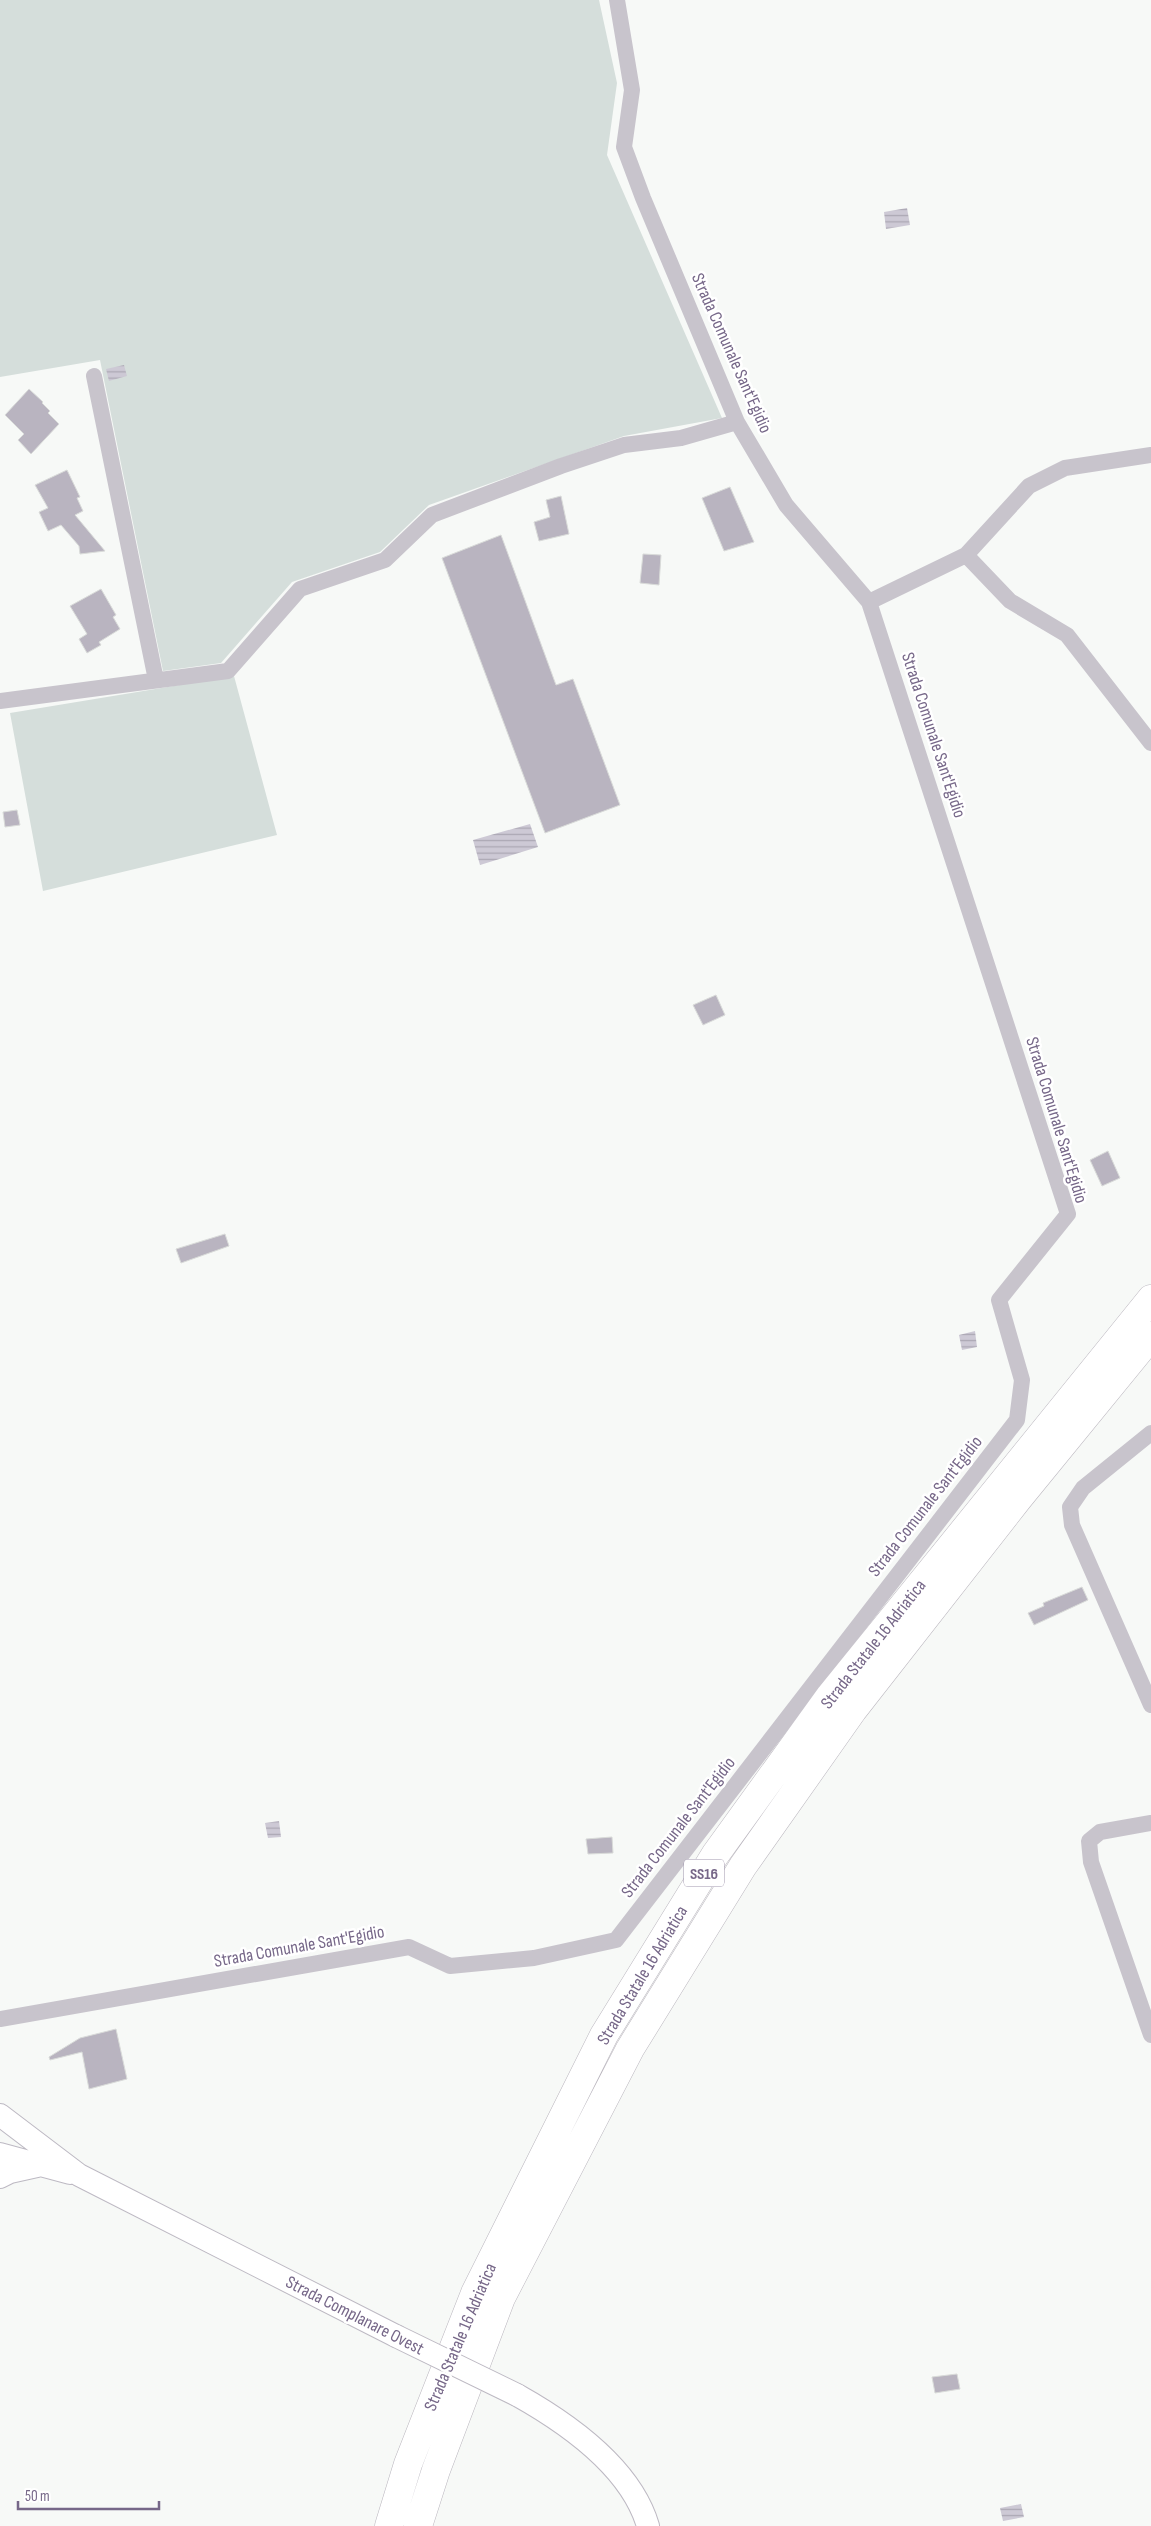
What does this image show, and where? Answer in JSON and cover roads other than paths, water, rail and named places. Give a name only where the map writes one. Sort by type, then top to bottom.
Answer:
[{"type":"highway","name":"Strada Statale 16 Adriatica","points":[[389,2526],[408,2464],[475,2293],[604,2035],[704,1872],[830,1696],[1151,1300]]},
{"type":"highway","name":"Strada Statale 16 Adriatica","points":[[418,2526],[436,2470],[501,2298],[630,2048],[732,1883],[852,1710],[1018,1499],[1151,1336]]},
{"type":"street","name":"Strada Comunale Sant'Egidio","points":[[0,2019],[409,1947],[450,1966],[534,1958],[616,1940],[1017,1420],[1022,1380],[999,1300],[1068,1214],[869,602],[786,505],[737,422],[643,198],[624,147],[632,90],[616,0]]},
{"type":"street","points":[[94,376],[156,680]]},
{"type":"street","points":[[0,701],[228,671],[300,589],[386,560],[432,515],[561,466],[624,445],[681,438],[737,422]]},
{"type":"street","points":[[869,602],[966,555],[1029,486],[1065,468],[1151,455]]},
{"type":"street","points":[[966,555],[1010,601],[1067,635],[1151,743]]},
{"type":"street","points":[[1151,1433],[1084,1488],[1070,1506],[1072,1526],[1151,1705]]},
{"type":"street","points":[[1151,1823],[1100,1832],[1089,1841],[1091,1862],[1151,2035]]},
{"type":"street","name":"Strada Complanare Ovest","points":[[0,2115],[78,2175],[546,2411],[579,2435],[614,2469],[644,2510],[648,2526]]},
{"type":"street","name":"Strada Complanare Ovest","points":[[0,2154],[78,2175]]},
{"type":"street","name":"Strada Complanare Ovest","points":[[0,2177],[24,2168],[42,2166]]}]
